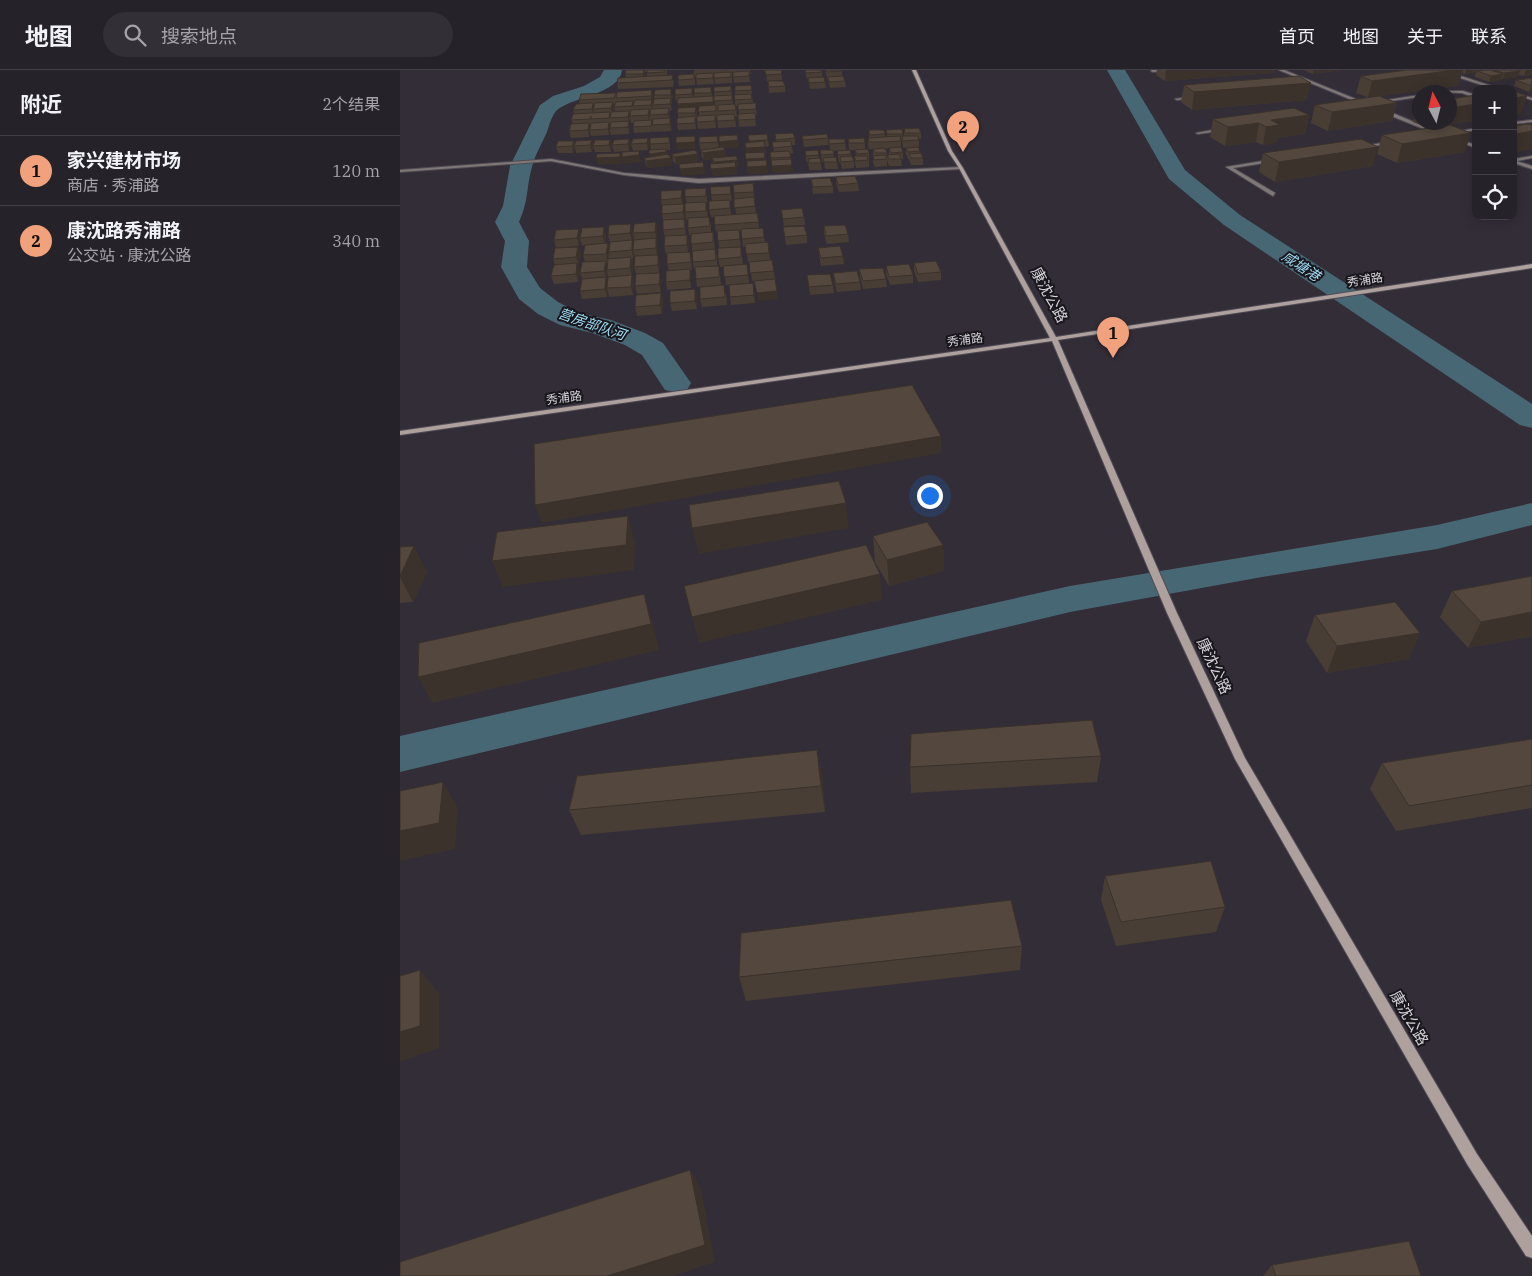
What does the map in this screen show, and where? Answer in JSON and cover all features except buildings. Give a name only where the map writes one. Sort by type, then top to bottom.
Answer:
[{"type":"street","name":"康沈公路","points":[[914,70],[950,151],[1054,338],[1172,613],[1240,759],[1472,1159],[1532,1250]]},
{"type":"street","points":[[1153,71],[1170,70]]},
{"type":"street","points":[[1281,70],[1370,108],[1363,110]]},
{"type":"street","points":[[1438,70],[1486,85]]},
{"type":"street","points":[[1311,88],[1321,87]]},
{"type":"street","points":[[1457,92],[1472,95]]},
{"type":"street","points":[[1517,94],[1532,99]]},
{"type":"street","points":[[1177,99],[1206,96]]},
{"type":"street","points":[[1364,104],[1412,97]]},
{"type":"street","points":[[1376,109],[1442,134]]},
{"type":"street","points":[[1399,117],[1412,115]]},
{"type":"street","points":[[1517,123],[1532,121]]},
{"type":"street","points":[[1198,133],[1226,129]]},
{"type":"street","points":[[1433,136],[1472,130]]},
{"type":"street","points":[[1450,137],[1472,145]]},
{"type":"street","points":[[1358,147],[1396,141]]},
{"type":"street","points":[[1517,160],[1532,157]]},
{"type":"street","points":[[1273,194],[1228,167],[1284,158]]},
{"type":"street","points":[[400,172],[529,160],[551,160],[624,174],[699,181],[961,168]]},
{"type":"street","points":[[1517,162],[1532,168]]},
{"type":"street","name":"秀浦路","points":[[400,433],[1532,266]]},
{"type":"waterway","name":"营房部队河","points":[[613,70],[613,73],[606,81],[590,90],[560,100],[547,109],[521,166],[515,206],[507,222],[517,241],[514,267],[529,293],[548,308],[570,319],[601,326],[635,339],[653,349],[676,383]]},
{"type":"waterway","name":"咸塘港","points":[[1116,70],[1177,174],[1232,220],[1532,418]]},
{"type":"waterway","points":[[400,754],[1070,599],[1262,565],[1437,537],[1532,514]]},
{"type":"place","name":"康沈路秀浦路","points":[[963,152]]},
{"type":"place","name":"家兴建材市场","points":[[1113,358]]}]
